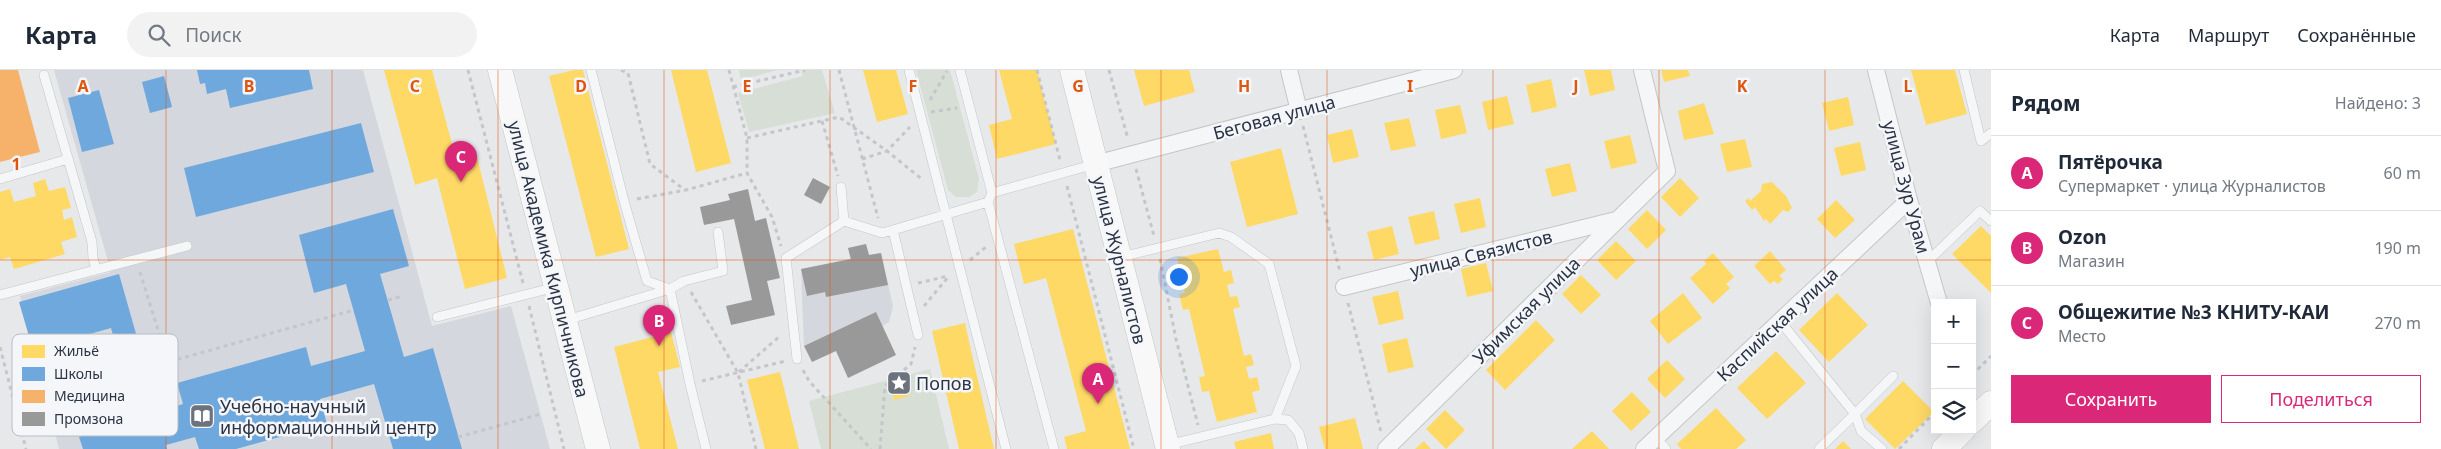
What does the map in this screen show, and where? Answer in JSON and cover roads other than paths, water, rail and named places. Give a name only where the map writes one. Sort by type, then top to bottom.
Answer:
[{"type":"street","name":"улица Академика Кирпичникова","points":[[500,70],[598,449]]},
{"type":"street","name":"улица Журналистов","points":[[1072,70],[1167,447]]},
{"type":"street","points":[[1289,70],[1299,111]]},
{"type":"street","name":"Беговая улица","points":[[1095,164],[1454,70]]},
{"type":"street","name":"Уфимская улица","points":[[1386,449],[1667,171],[1642,70]]},
{"type":"street","name":"улица Зур Урам","points":[[1876,70],[1909,200],[1938,299]]},
{"type":"street","name":"Каспийская улица","points":[[1655,445],[1780,321],[1909,200]]},
{"type":"street","name":"улица Связистов","points":[[1344,287],[1618,220]]},
{"type":"street","points":[[1944,449],[1959,434]]},
{"type":"lane","points":[[591,70],[624,201],[647,281],[670,289]]},
{"type":"lane","points":[[909,70],[1006,449]]},
{"type":"lane","points":[[960,70],[992,193],[988,202],[1054,449]]},
{"type":"lane","points":[[1964,70],[1981,141],[1991,133]]},
{"type":"lane","points":[[44,75],[92,242],[96,270]]},
{"type":"lane","points":[[0,179],[68,159]]},
{"type":"lane","points":[[992,193],[1095,164]]},
{"type":"lane","points":[[841,187],[844,221]]},
{"type":"lane","points":[[844,221],[882,233],[988,202]]},
{"type":"lane","points":[[1927,262],[1980,211],[1991,221]]},
{"type":"lane","points":[[797,359],[786,258],[844,221]]},
{"type":"lane","points":[[893,230],[918,335]]},
{"type":"lane","points":[[565,321],[670,289],[684,280],[724,272],[718,232]]},
{"type":"lane","points":[[1119,257],[1219,233],[1231,237],[1269,264],[1296,366],[1275,419]]},
{"type":"lane","points":[[0,295],[187,246]]},
{"type":"lane","points":[[437,317],[556,287]]},
{"type":"lane","points":[[670,289],[706,449]]},
{"type":"lane","points":[[1780,321],[1855,414],[1861,431],[1882,449]]},
{"type":"lane","points":[[1819,449],[1893,376]]},
{"type":"lane","points":[[1167,447],[1275,419],[1288,420],[1299,433],[1303,449]]},
{"type":"place","name":"Общежитие №3 КНИТУ-КАИ","points":[[461,182]]},
{"type":"place","name":"Ozon","points":[[659,346]]},
{"type":"place","name":"Попов","points":[[899,383]]},
{"type":"place","name":"Пятёрочка","points":[[1098,404]]},
{"type":"place","name":"Учебно-научный информационный центр","points":[[202,416]]}]
